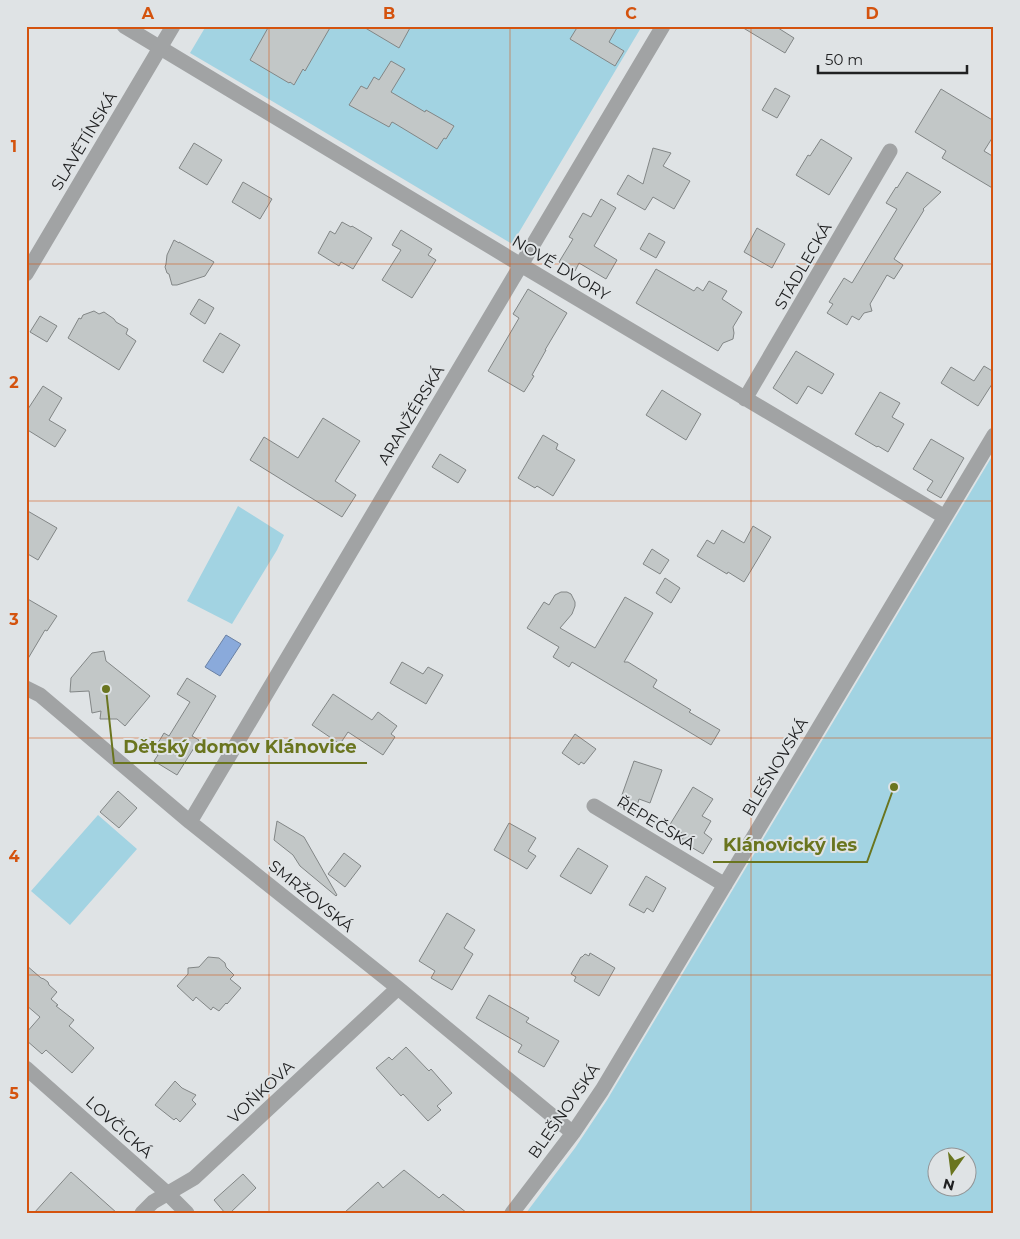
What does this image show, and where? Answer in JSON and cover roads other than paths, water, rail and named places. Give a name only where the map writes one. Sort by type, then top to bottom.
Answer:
[{"type":"street","name":"NOVÉ DVORY","points":[[124,26],[945,517]]},
{"type":"street","name":"SLAVĚTÍNSKÁ","points":[[26,274],[172,26]]},
{"type":"street","name":"ARANŽÉRSKÁ","points":[[190,822],[663,26]]},
{"type":"street","name":"STÁDLECKÁ","points":[[745,399],[890,151]]},
{"type":"street","name":"BLEŠNOVSKÁ","points":[[512,1213],[573,1133],[602,1090],[994,435]]},
{"type":"street","name":"SMRŽOVSKÁ","points":[[26,688],[40,695],[190,822],[398,988],[573,1133]]},
{"type":"street","name":"ŘEPEČSKÁ","points":[[594,806],[725,885]]},
{"type":"street","name":"VOŇKOVA","points":[[142,1213],[152,1202],[194,1178],[398,988]]},
{"type":"street","name":"LOVČICKÁ","points":[[26,1068],[187,1213]]},
{"type":"place","name":"Dětský domov Klánovice","points":[[106,689]]},
{"type":"place","name":"Klánovický les","points":[[894,787]]}]
